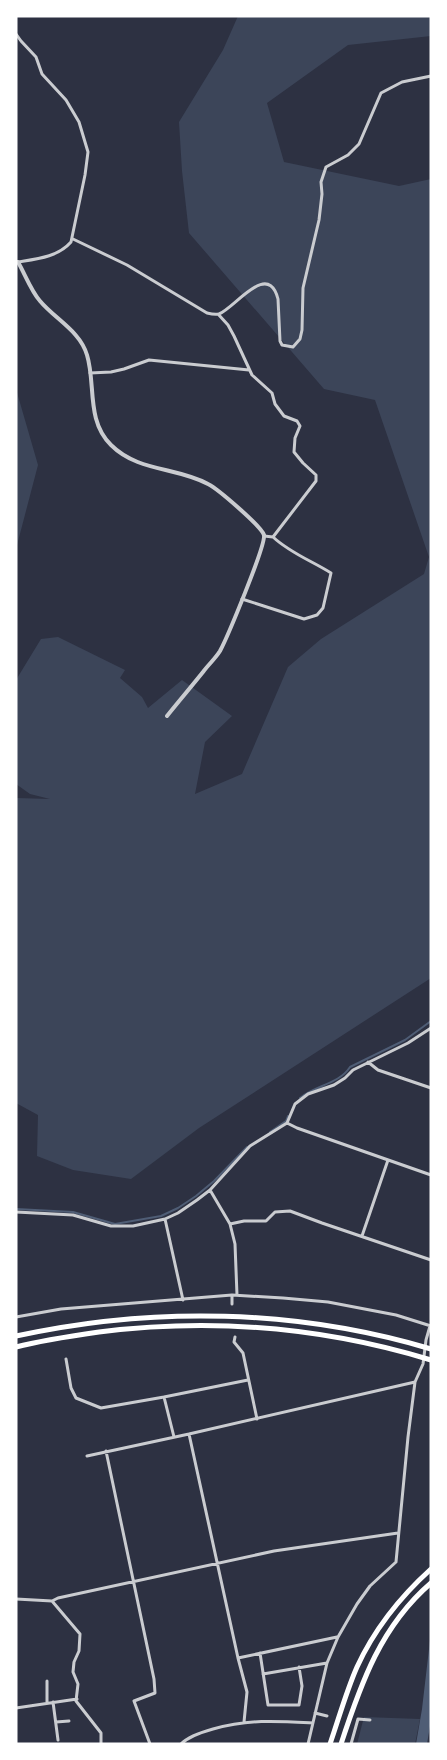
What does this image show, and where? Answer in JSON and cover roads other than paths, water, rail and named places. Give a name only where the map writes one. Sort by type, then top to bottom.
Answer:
[{"type":"highway","points":[[16,1336],[122,1319],[175,1315],[228,1316],[277,1318],[328,1325],[375,1334],[431,1349]]},
{"type":"highway","points":[[16,1347],[123,1329],[228,1326],[327,1335],[431,1360]]},
{"type":"highway","points":[[330,1744],[349,1689],[368,1647],[386,1618],[409,1590],[431,1569]]},
{"type":"highway","points":[[341,1744],[356,1696],[374,1654],[390,1628],[413,1600],[431,1583]]},
{"type":"street","points":[[16,34],[20,41],[36,57],[42,74],[66,100],[79,122],[88,152],[72,238],[65,249],[55,254],[17,262],[39,300],[63,322],[87,354],[94,413],[111,445],[147,467],[185,476],[208,484],[224,495],[249,518],[264,536],[264,541],[242,599],[220,651],[167,716]]},
{"type":"street","points":[[72,238],[127,265],[207,313],[218,314],[257,286],[268,284],[276,292],[278,299],[280,341],[282,345],[293,347],[300,339],[302,330],[303,288],[319,220],[322,194],[321,182],[326,167],[348,155],[359,144],[375,104],[382,93],[402,82],[431,76]]},
{"type":"street","points":[[218,314],[228,325],[252,375],[272,393],[276,404],[284,416],[297,421],[300,426],[295,438],[294,452],[316,475],[316,481],[273,537]]},
{"type":"street","points":[[89,373],[111,372],[149,360],[249,370]]},
{"type":"street","points":[[242,599],[304,618],[317,615],[323,608],[331,573],[316,563],[293,553],[273,537],[264,536]]},
{"type":"street","points":[[16,1212],[73,1215],[111,1226],[133,1226],[165,1219],[178,1213],[210,1190],[250,1146],[287,1123],[295,1104],[308,1094],[334,1085],[345,1078],[352,1070],[408,1044],[431,1028]]},
{"type":"street","points":[[368,1062],[378,1070],[431,1088]]},
{"type":"street","points":[[287,1123],[296,1128],[431,1174]]},
{"type":"street","points":[[362,1236],[388,1160]]},
{"type":"street","points":[[210,1190],[230,1224],[235,1244],[236,1295]]},
{"type":"street","points":[[230,1224],[244,1221],[266,1221],[275,1212],[290,1211],[431,1260]]},
{"type":"street","points":[[165,1219],[183,1300]]},
{"type":"street","points":[[232,1295],[232,1304]]},
{"type":"street","points":[[16,1317],[61,1308],[236,1295],[328,1302],[396,1315],[430,1326],[423,1364],[415,1382],[396,1562],[370,1586],[338,1637],[327,1663],[308,1744]]},
{"type":"street","points":[[234,1337],[234,1342],[243,1353],[257,1419]]},
{"type":"street","points":[[66,1359],[70,1388],[76,1398],[101,1408],[248,1380]]},
{"type":"street","points":[[87,1456],[415,1382]]},
{"type":"street","points":[[164,1397],[174,1437]]},
{"type":"street","points":[[189,1434],[216,1563],[247,1692],[244,1722]]},
{"type":"street","points":[[106,1451],[154,1679],[155,1693],[134,1701],[150,1744]]},
{"type":"street","points":[[16,1600],[52,1601],[274,1551],[398,1533]]},
{"type":"street","points":[[52,1601],[80,1634],[79,1651],[74,1662],[73,1672],[78,1684],[76,1701],[101,1733],[102,1744]]},
{"type":"street","points":[[238,1658],[338,1637]]},
{"type":"street","points":[[260,1652],[268,1705],[299,1705],[302,1686],[299,1667]]},
{"type":"street","points":[[263,1674],[327,1663]]},
{"type":"street","points":[[47,1681],[47,1703]]},
{"type":"street","points":[[16,1708],[77,1698]]},
{"type":"street","points":[[53,1702],[58,1740]]},
{"type":"street","points":[[315,1713],[327,1716]]},
{"type":"street","points":[[351,1744],[358,1719],[370,1720]]},
{"type":"street","points":[[56,1722],[69,1721]]},
{"type":"street","points":[[181,1744],[186,1739],[205,1731],[244,1722],[313,1723]]},
{"type":"waterway","points":[[300,1098],[334,1081],[350,1067],[405,1040],[431,1021]]},
{"type":"waterway","points":[[270,1132],[286,1121],[288,1116]]},
{"type":"waterway","points":[[16,1209],[73,1212],[115,1224],[161,1216],[196,1196],[214,1181],[247,1147]]}]
